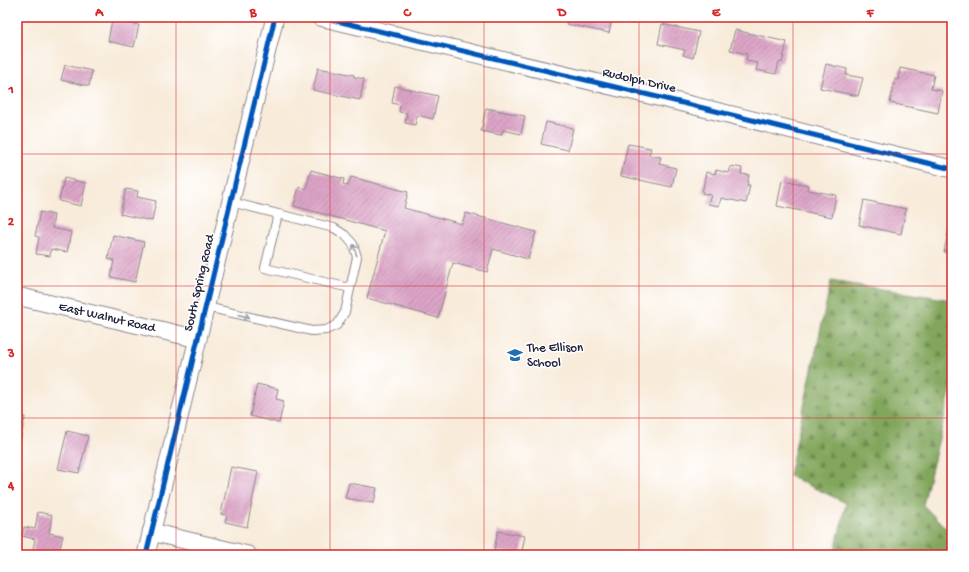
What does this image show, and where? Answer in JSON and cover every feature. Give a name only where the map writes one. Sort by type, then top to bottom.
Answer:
[{"type":"street","name":"South Spring Road","points":[[146,555],[275,17]]},
{"type":"street","name":"Rudolph Drive","points":[[320,17],[952,168]]},
{"type":"street","name":"East Walnut Road","points":[[17,296],[198,340]]},
{"type":"street","points":[[151,532],[248,555]]},
{"type":"lane","points":[[206,307],[312,332],[326,330],[337,325],[345,312],[357,256],[353,244],[346,235],[334,228],[231,202]]},
{"type":"lane","points":[[278,214],[265,268],[350,288]]},
{"type":"green space","points":[[831,281],[952,300],[952,385],[923,505],[952,534],[952,555],[834,555],[846,503],[789,476]]},
{"type":"building","points":[[568,17],[612,17],[609,33],[566,24]]},
{"type":"building","points":[[112,20],[139,25],[134,47],[108,41]]},
{"type":"building","points":[[662,24],[699,32],[693,58],[683,55],[685,50],[658,44]]},
{"type":"building","points":[[735,30],[787,42],[782,63],[779,62],[776,74],[756,70],[758,63],[746,61],[747,54],[730,50]]},
{"type":"building","points":[[826,64],[847,69],[846,75],[863,78],[858,96],[820,88]]},
{"type":"building","points":[[65,65],[92,71],[89,86],[61,80]]},
{"type":"building","points":[[318,68],[354,75],[354,77],[364,79],[360,100],[313,90]]},
{"type":"building","points":[[900,68],[934,75],[931,89],[942,91],[938,113],[890,103],[895,79],[898,80]]},
{"type":"building","points":[[395,86],[438,96],[433,119],[417,115],[415,125],[405,123],[407,113],[399,112],[400,105],[392,103]]},
{"type":"building","points":[[486,108],[525,116],[521,134],[503,130],[501,135],[481,131]]},
{"type":"building","points":[[546,122],[573,128],[568,150],[541,144]]},
{"type":"building","points":[[628,144],[651,148],[649,155],[661,157],[659,164],[676,168],[672,187],[621,176]]},
{"type":"building","points":[[731,166],[742,168],[741,174],[749,175],[747,185],[750,185],[746,203],[721,198],[719,206],[708,204],[711,195],[702,193],[706,172],[715,174],[716,170],[729,173]]},
{"type":"building","points":[[311,170],[344,179],[343,184],[348,186],[351,177],[408,192],[404,208],[462,224],[466,213],[536,232],[528,259],[493,249],[487,272],[453,263],[438,318],[367,298],[385,231],[294,206],[299,187],[306,189]]},
{"type":"building","points":[[64,178],[86,183],[81,206],[59,201]]},
{"type":"building","points":[[782,180],[809,185],[808,190],[836,195],[832,217],[777,206]]},
{"type":"building","points":[[126,189],[138,191],[137,197],[156,201],[152,221],[120,214]]},
{"type":"building","points":[[864,200],[906,209],[901,234],[859,225]]},
{"type":"building","points":[[40,212],[54,215],[52,228],[71,232],[67,252],[51,249],[50,256],[36,254],[39,237],[35,236]]},
{"type":"building","points":[[952,217],[952,253],[944,252]]},
{"type":"building","points":[[113,235],[144,242],[135,282],[111,277],[114,260],[108,259]]},
{"type":"building","points":[[257,384],[278,389],[276,399],[284,401],[279,423],[250,416]]},
{"type":"building","points":[[17,415],[25,417],[20,443],[17,442]]},
{"type":"building","points":[[67,431],[88,436],[79,473],[58,469]]},
{"type":"building","points":[[231,467],[258,472],[247,527],[225,522],[227,515],[221,514]]},
{"type":"building","points":[[349,483],[377,488],[374,503],[345,498]]},
{"type":"building","points":[[38,512],[52,515],[49,533],[63,536],[58,555],[32,555],[35,539],[22,536],[24,527],[35,529]]},
{"type":"building","points":[[498,531],[525,536],[521,555],[494,551]]},
{"type":"cycle path","points":[[146,555],[275,17]]},
{"type":"cycle path","points":[[320,17],[687,104],[952,169]]},
{"type":"place","name":"The Ellison School","points":[[515,355]]}]
